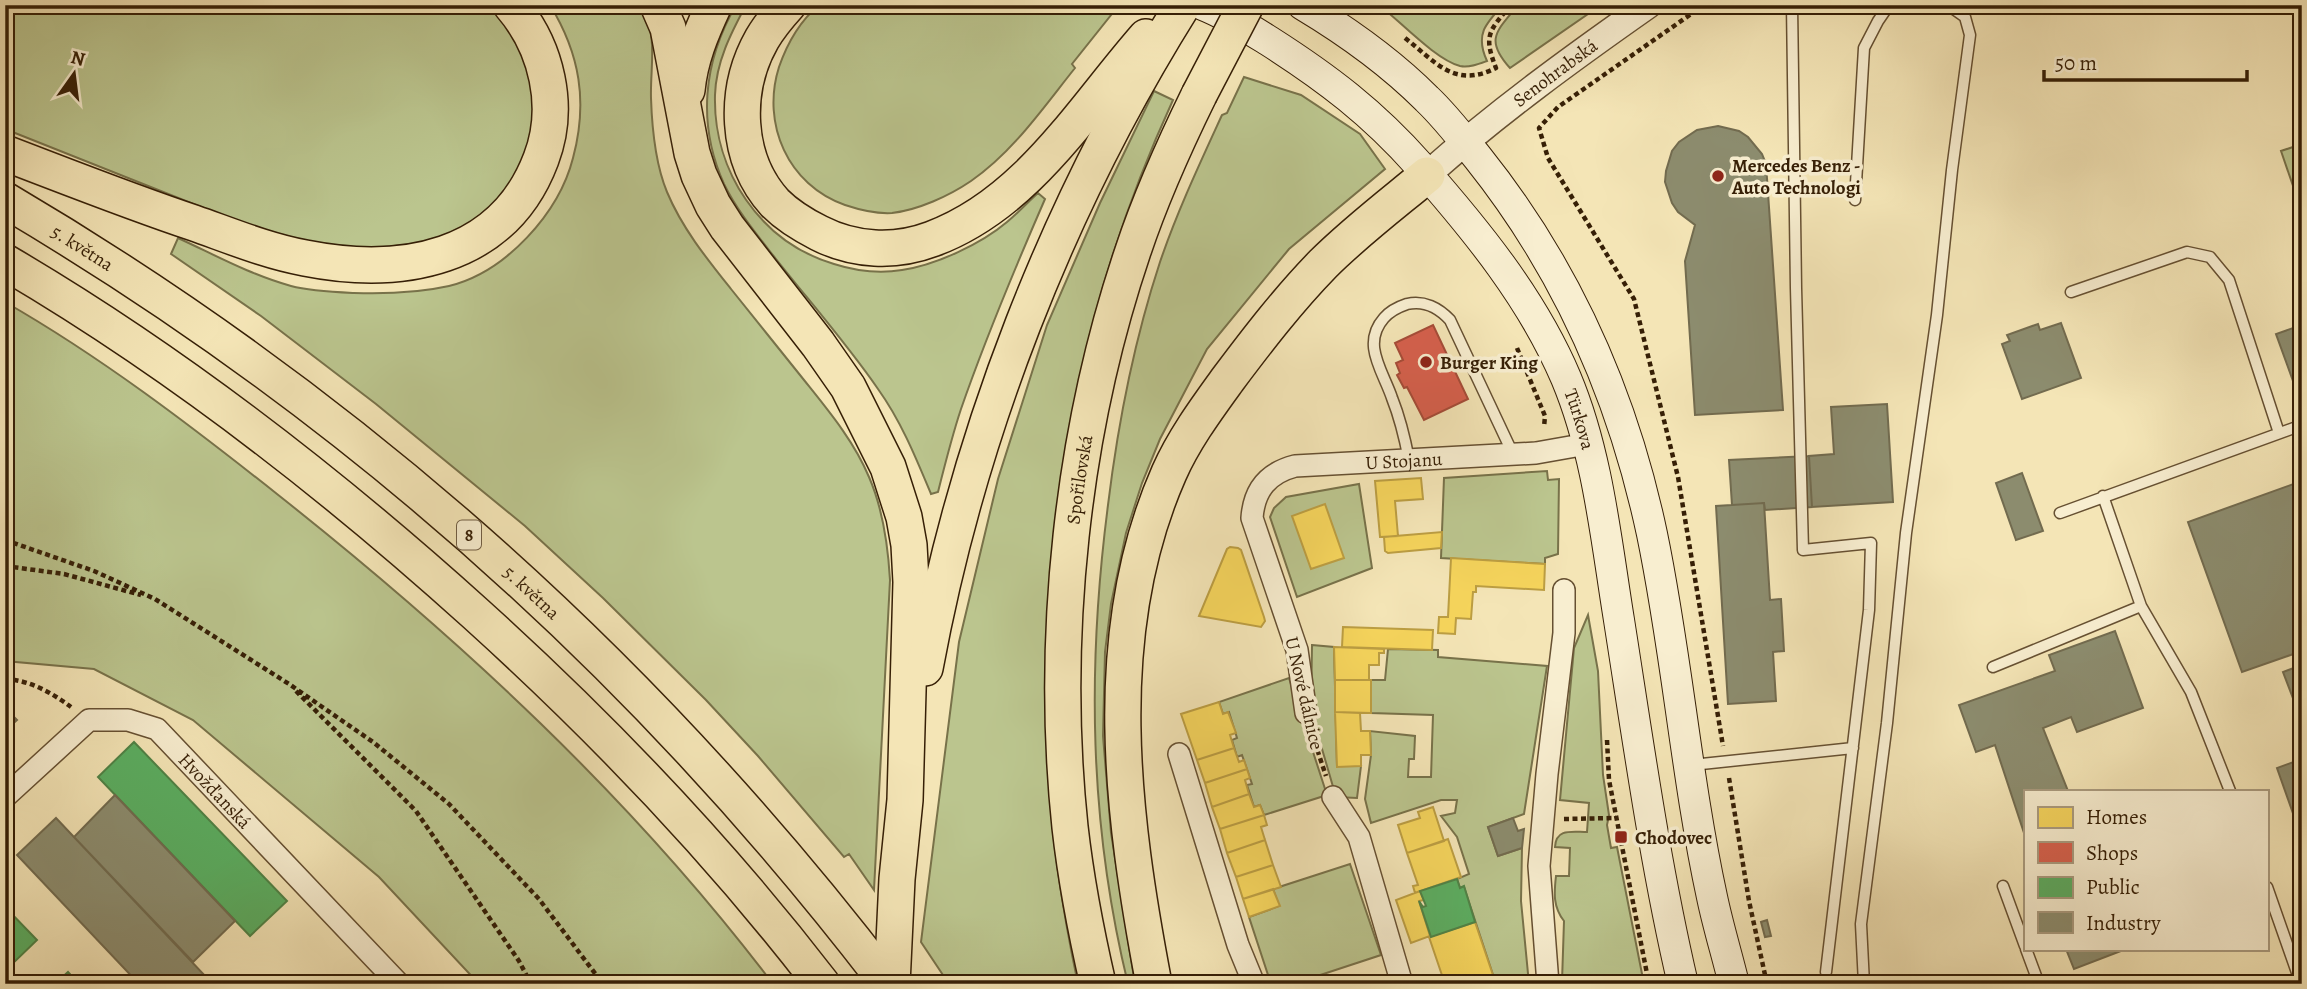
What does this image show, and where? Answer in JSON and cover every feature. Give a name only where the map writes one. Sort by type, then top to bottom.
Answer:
[{"type":"highway","points":[[5,153],[277,252],[334,263],[365,264],[406,262],[444,255],[478,240],[513,209],[531,182],[544,152],[550,109],[549,86],[536,44],[511,5]]},
{"type":"highway","points":[[657,5],[668,28],[698,175],[727,227],[848,387],[898,493],[911,562],[905,800]]},
{"type":"highway","points":[[687,125],[687,95],[692,60],[714,5]]},
{"type":"highway","points":[[766,5],[752,46],[743,100],[744,137],[748,158],[769,196],[791,217],[828,237],[871,248],[893,248],[934,239],[982,215],[1030,175],[1134,66],[1183,5]]},
{"type":"highway","points":[[748,72],[762,40],[788,5]]},
{"type":"highway","points":[[890,984],[905,800],[920,700],[935,619],[968,491],[1009,365],[1064,227],[1105,143],[1134,66],[1173,5]]},
{"type":"highway","name":"Spořilovská","points":[[1098,984],[1074,863],[1065,754],[1066,608],[1076,500],[1095,392],[1121,290],[1154,194],[1199,95],[1246,5]]},
{"type":"highway","points":[[1154,984],[1128,817],[1123,707],[1130,608],[1145,540],[1156,506],[1170,470],[1210,404],[1281,310],[1324,263],[1427,175]]},
{"type":"highway","name":"5. května","points":[[5,200],[97,256],[216,335],[363,447],[501,563],[608,663],[709,768],[758,823],[890,984]]},
{"type":"highway","points":[[5,262],[119,334],[251,426],[343,499],[433,576],[521,655],[599,732],[722,864],[821,984]]},
{"type":"main road","name":"Türkova","points":[[1203,5],[1244,26],[1344,92],[1381,123],[1469,222],[1531,309],[1550,344],[1567,381],[1587,444],[1601,506],[1656,843],[1683,984]]},
{"type":"main road","name":"Türkova","points":[[1303,5],[1356,37],[1399,72],[1429,100],[1465,141],[1505,192],[1559,279],[1593,348],[1622,423],[1652,533],[1712,897],[1734,984]]},
{"type":"street","name":"Senohrabská","points":[[1427,175],[1539,82],[1648,5]]},
{"type":"street","name":"U Stojanu","points":[[1252,518],[1253,506],[1263,484],[1283,469],[1295,466],[1536,453],[1587,444]]},
{"type":"street","name":"U Nové dálnice","points":[[1252,518],[1297,650],[1306,713]]},
{"type":"street","points":[[1548,984],[1539,866],[1564,634],[1564,590]]},
{"type":"street","points":[[5,797],[89,720]]},
{"type":"street","name":"Hvožďanská","points":[[89,720],[128,720],[157,729],[399,984]]},
{"type":"street","points":[[1179,754],[1238,945],[1254,984]]},
{"type":"street","points":[[1333,797],[1359,837],[1402,984]]},
{"type":"lane","points":[[1793,5],[1802,550],[1871,543],[1869,610],[1826,972]]},
{"type":"lane","points":[[1855,200],[1864,48],[1889,5]]},
{"type":"lane","points":[[1864,984],[1861,924],[1887,723],[1906,533],[1937,315],[1970,35],[1965,17],[1948,5]]},
{"type":"lane","points":[[2071,292],[2187,252],[2210,257],[2229,280],[2279,433]]},
{"type":"lane","points":[[1409,460],[1399,418],[1376,362],[1373,341],[1382,321],[1389,313],[1410,304],[1432,306],[1450,320],[1513,454]]},
{"type":"lane","points":[[2060,513],[2302,425]]},
{"type":"lane","points":[[2103,496],[2141,606],[2192,692],[2230,790]]},
{"type":"lane","points":[[1993,667],[2141,606]]},
{"type":"lane","points":[[1689,766],[1853,748]]},
{"type":"lane","points":[[2003,886],[2024,942]]},
{"type":"lane","points":[[2268,890],[2301,984]]},
{"type":"lane","points":[[2027,950],[2039,984]]},
{"type":"path","points":[[1402,35],[1450,73],[1469,77],[1478,75],[1496,68],[1488,48],[1488,36],[1492,27],[1511,5]]},
{"type":"path","points":[[1539,128],[1558,107],[1704,5]]},
{"type":"path","points":[[1516,346],[1545,416],[1543,428],[1535,434],[1536,453]]},
{"type":"path","points":[[5,540],[94,571],[155,599],[289,684],[373,742],[449,804],[539,899],[603,984]]},
{"type":"path","points":[[5,566],[64,574],[155,599]]},
{"type":"path","points":[[5,679],[14,679],[52,692],[89,720]]},
{"type":"path","points":[[289,684],[416,811],[519,961],[531,984]]},
{"type":"path","name":"U Nové dálnice","points":[[1306,713],[1333,797]]},
{"type":"path","points":[[1726,761],[1749,901],[1767,984]]},
{"type":"path","points":[[1610,786],[1649,984]]},
{"type":"path","points":[[1543,820],[1616,818]]},
{"type":"path","points":[[1742,903],[1749,901]]},
{"type":"green space","points":[[5,5],[493,5],[525,50],[537,124],[509,193],[446,241],[373,248],[323,247],[264,232],[5,129]]},
{"type":"green space","points":[[550,5],[640,5],[650,27],[652,39],[651,98],[655,146],[663,181],[673,205],[704,255],[840,426],[856,451],[874,489],[884,527],[890,580],[874,890],[849,854],[844,857],[706,700],[603,598],[525,526],[376,404],[261,316],[171,254],[178,238],[276,281],[330,292],[378,293],[437,288],[470,279],[490,268],[510,254],[543,219],[566,179],[578,137],[580,98],[574,60]]},
{"type":"green space","points":[[736,5],[746,5],[721,59],[716,83],[717,123],[722,150],[732,176],[746,200],[763,221],[784,239],[808,254],[834,264],[876,272],[902,270],[929,263],[971,246],[1007,222],[1038,193],[1045,199],[971,382],[938,492],[931,494],[901,427],[878,389],[755,232],[724,184],[710,139],[708,93],[716,49]]},
{"type":"green space","points":[[819,5],[1119,5],[1072,64],[1075,68],[1027,129],[1000,157],[971,181],[943,197],[923,206],[886,213],[845,205],[825,196],[794,168],[777,130],[774,88],[779,67],[795,33]]},
{"type":"green space","points":[[1379,5],[1503,5],[1487,24],[1482,37],[1487,61],[1460,66],[1440,56]]},
{"type":"green space","points":[[1518,5],[1601,5],[1510,68],[1497,50],[1496,35]]},
{"type":"green space","points":[[1244,77],[1301,95],[1360,134],[1385,169],[1289,249],[1207,349],[1160,439],[1126,533],[1111,604],[1105,652],[1103,736],[1111,833],[1135,984],[1128,984],[1105,864],[1096,745],[1097,626],[1108,505],[1128,382],[1160,262],[1205,151]]},
{"type":"green space","points":[[1154,91],[1173,100],[1132,200],[1098,303],[1073,409],[1055,530],[1048,773],[1057,864],[1078,984],[949,984],[921,942],[959,642],[998,479],[1047,325],[1100,203]]},
{"type":"green space","points":[[2302,144],[2302,212],[2281,151]]},
{"type":"green space","points":[[5,302],[76,346],[178,417],[345,549],[477,663],[602,785],[662,849],[719,915],[773,984],[479,984],[379,877],[193,720],[94,669],[5,661]]},
{"type":"green space","points":[[1547,471],[1548,480],[1559,479],[1558,554],[1545,558],[1545,564],[1441,558],[1444,478]]},
{"type":"green space","points":[[1359,484],[1372,568],[1297,597],[1270,517],[1274,508],[1286,497]]},
{"type":"green space","points":[[1588,615],[1598,671],[1603,775],[1609,815],[1607,825],[1611,848],[1617,847],[1644,984],[1562,982],[1564,921],[1556,905],[1555,888],[1556,876],[1569,876],[1570,848],[1555,847],[1562,834],[1587,832],[1589,803],[1560,800],[1574,648]]},
{"type":"green space","points":[[1312,645],[1334,647],[1337,766],[1361,766],[1357,798],[1336,797],[1311,711]]},
{"type":"green space","points":[[1388,649],[1438,650],[1438,657],[1547,666],[1524,814],[1488,827],[1498,856],[1522,848],[1521,901],[1529,984],[1496,984],[1464,887],[1460,888],[1457,879],[1469,874],[1457,837],[1441,816],[1455,813],[1457,800],[1441,800],[1371,823],[1365,799],[1371,755],[1370,731],[1415,736],[1414,759],[1409,759],[1408,777],[1431,777],[1433,715],[1371,713],[1371,680],[1385,680]]},
{"type":"green space","points":[[1289,678],[1327,795],[1264,815],[1260,805],[1254,807],[1247,785],[1252,784],[1242,755],[1237,757],[1232,740],[1237,738],[1229,712],[1223,714],[1219,702]]},
{"type":"green space","points":[[1350,864],[1381,955],[1293,984],[1271,984],[1249,917],[1279,906],[1273,889]]},
{"type":"building: Homes","points":[[1421,478],[1423,499],[1395,501],[1398,536],[1380,537],[1375,481]]},
{"type":"building: Homes","points":[[1325,504],[1344,558],[1311,569],[1292,516]]},
{"type":"building: Homes","points":[[1442,532],[1441,548],[1388,553],[1385,551],[1384,537]]},
{"type":"building: Homes","points":[[1230,547],[1241,550],[1264,617],[1265,621],[1261,627],[1199,616]]},
{"type":"building: Homes","points":[[1451,558],[1545,564],[1544,590],[1476,586],[1471,619],[1456,618],[1455,634],[1438,633],[1439,617],[1448,617]]},
{"type":"building: Homes","points":[[1343,627],[1433,630],[1432,650],[1342,647]]},
{"type":"building: Homes","points":[[1334,647],[1384,649],[1384,653],[1379,653],[1379,665],[1369,665],[1369,680],[1335,680]]},
{"type":"building: Homes","points":[[1335,680],[1371,680],[1371,713],[1335,712]]},
{"type":"building: Homes","points":[[1219,702],[1223,714],[1228,712],[1236,733],[1230,735],[1234,748],[1197,760],[1181,714]]},
{"type":"building: Homes","points":[[1335,712],[1360,713],[1361,731],[1370,731],[1371,755],[1361,755],[1361,766],[1337,767]]},
{"type":"building: Homes","points":[[1234,748],[1239,762],[1244,760],[1247,769],[1205,783],[1197,760]]},
{"type":"building: Homes","points":[[1247,769],[1250,778],[1245,780],[1249,794],[1212,807],[1205,783]]},
{"type":"building: Homes","points":[[1249,794],[1254,807],[1260,805],[1264,815],[1220,829],[1212,807]]},
{"type":"building: Homes","points":[[1433,807],[1444,841],[1407,853],[1398,825],[1420,818],[1418,812]]},
{"type":"building: Homes","points":[[1264,815],[1267,825],[1261,827],[1265,840],[1227,853],[1220,829]]},
{"type":"building: Homes","points":[[1448,839],[1461,877],[1415,893],[1413,886],[1418,885],[1407,853]]},
{"type":"building: Homes","points":[[1265,840],[1273,865],[1236,877],[1227,853]]},
{"type":"building: Homes","points":[[1273,865],[1281,887],[1243,899],[1236,877]]},
{"type":"building: Homes","points":[[1273,889],[1280,906],[1249,917],[1243,899]]},
{"type":"building: Homes","points":[[1420,891],[1424,900],[1419,901],[1430,936],[1411,943],[1396,900]]},
{"type":"building: Homes","points":[[1475,922],[1496,984],[1445,984],[1429,937]]},
{"type":"building: Shops","points":[[1433,325],[1468,399],[1424,420],[1407,387],[1404,388],[1397,375],[1400,373],[1396,363],[1403,360],[1395,343]]},
{"type":"building: Public","points":[[134,742],[287,901],[250,936],[98,777]]},
{"type":"building: Public","points":[[1457,879],[1460,888],[1464,886],[1475,922],[1431,937],[1419,901],[1423,907],[1426,906],[1420,891]]},
{"type":"building: Public","points":[[5,907],[37,940],[5,971]]},
{"type":"building: Public","points":[[68,972],[79,984],[55,984]]},
{"type":"building: Industry","points":[[1718,126],[1739,131],[1748,137],[1762,154],[1766,164],[1783,410],[1695,415],[1685,261],[1695,225],[1678,212],[1665,182],[1672,151],[1679,142],[1697,130]]},
{"type":"building: Industry","points":[[2061,323],[2081,378],[2022,399],[2002,344],[2010,341],[2007,335],[2038,324],[2040,330]]},
{"type":"building: Industry","points":[[2302,325],[2302,378],[2293,381],[2276,334]]},
{"type":"building: Industry","points":[[1887,404],[1893,502],[1812,507],[1809,456],[1834,454],[1831,407]]},
{"type":"building: Industry","points":[[1809,456],[1812,507],[1765,510],[1764,503],[1732,505],[1729,460]]},
{"type":"building: Industry","points":[[2022,473],[2043,531],[2016,540],[1996,483]]},
{"type":"building: Industry","points":[[2302,481],[2302,651],[2242,672],[2188,522]]},
{"type":"building: Industry","points":[[1764,503],[1770,600],[1781,599],[1784,651],[1773,652],[1776,701],[1728,704],[1716,506]]},
{"type":"building: Industry","points":[[2115,631],[2143,708],[2077,732],[2071,717],[2043,728],[2068,790],[2024,790],[2024,833],[1995,745],[1976,752],[1959,705],[2055,671],[2049,655]]},
{"type":"building: Industry","points":[[2302,665],[2302,722],[2283,672]]},
{"type":"building: Industry","points":[[5,708],[17,720],[5,731]]},
{"type":"building: Industry","points":[[2302,759],[2302,839],[2277,768]]},
{"type":"building: Industry","points":[[115,795],[235,921],[193,962],[74,837]]},
{"type":"building: Industry","points":[[56,818],[208,979],[204,984],[139,984],[17,855]]},
{"type":"building: Industry","points":[[1513,818],[1518,831],[1524,829],[1522,848],[1498,856],[1488,827]]},
{"type":"building: Industry","points":[[1767,920],[1771,936],[1765,937],[1761,922]]},
{"type":"building: Industry","points":[[2066,950],[2123,950],[2074,969]]},
{"type":"place","name":"Mercedes Benz - Auto Technologi","points":[[1718,176]]},
{"type":"place","name":"Burger King","points":[[1426,362]]},
{"type":"place","name":"Chodovec","points":[[1621,837]]}]
